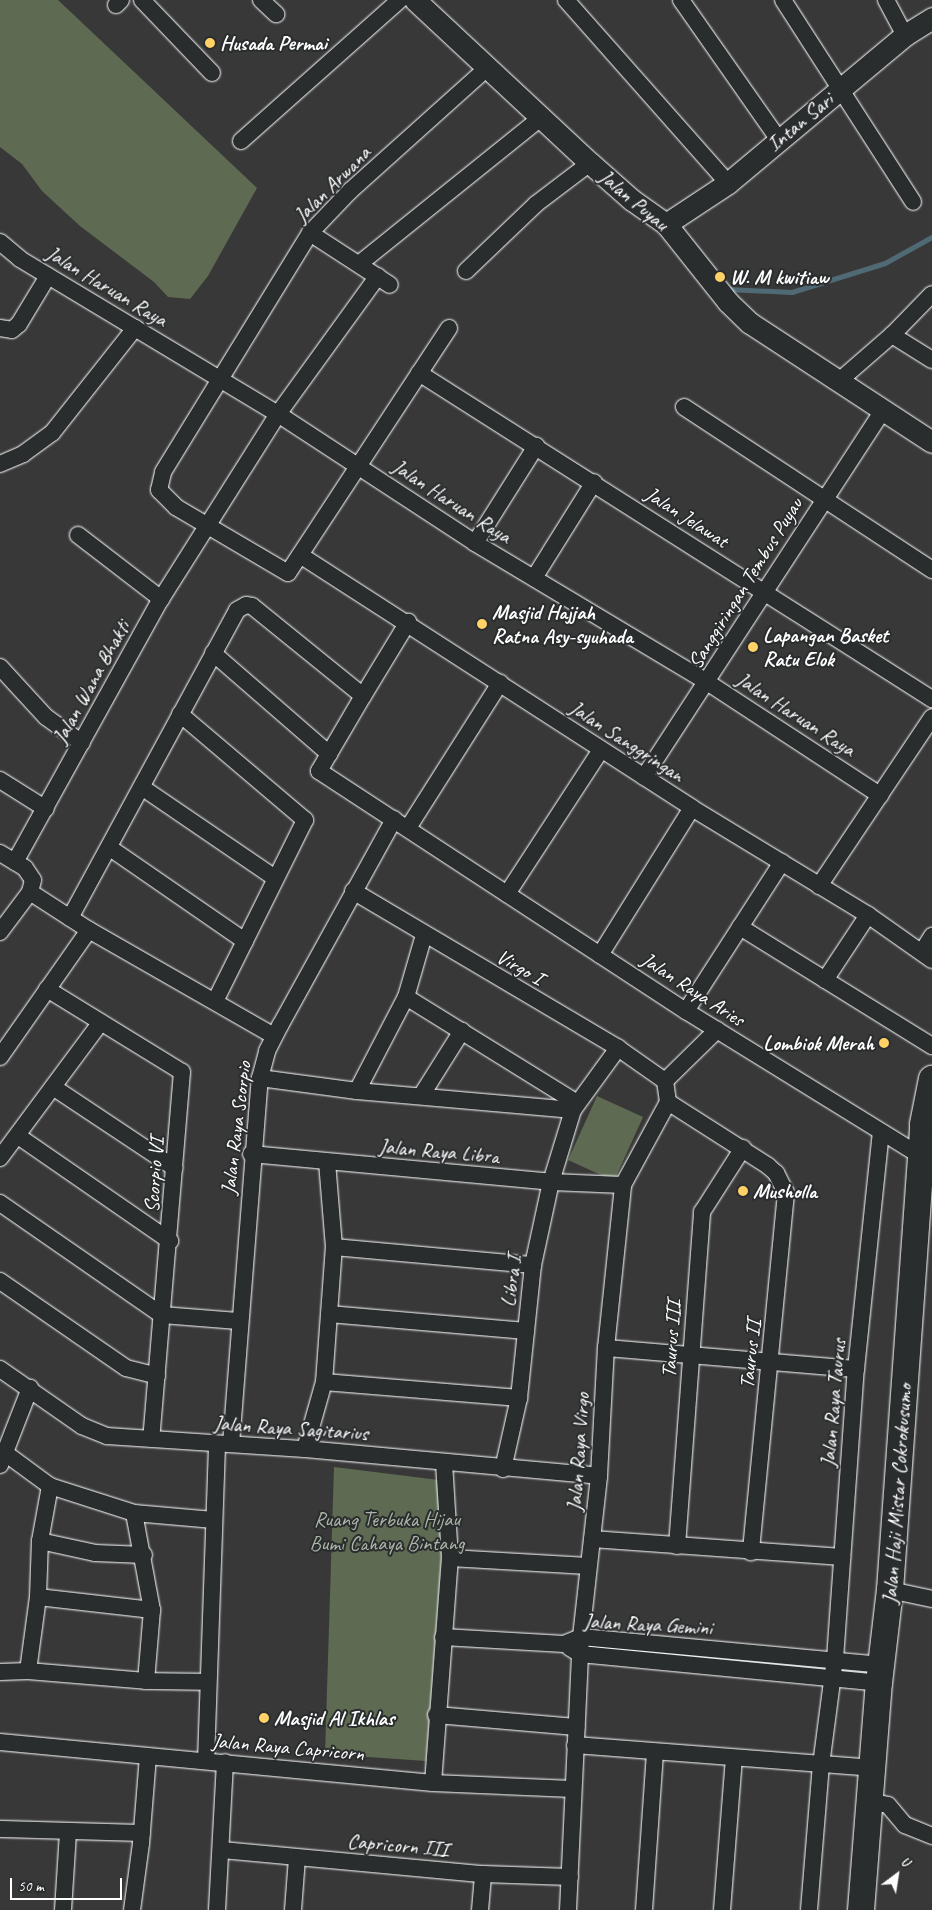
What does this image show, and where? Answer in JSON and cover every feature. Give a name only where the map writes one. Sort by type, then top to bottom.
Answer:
[{"type":"main road","name":"Jalan Haji Mistar Cokrokusumo","points":[[861,1910],[871,1768],[890,1590],[921,1156],[927,1126],[932,1079]]},
{"type":"street","points":[[142,0],[212,73]]},
{"type":"street","points":[[261,0],[276,14]]},
{"type":"street","points":[[241,141],[400,0]]},
{"type":"street","name":"Jalan Puyau","points":[[415,0],[590,163],[666,224],[728,302],[750,323],[932,442]]},
{"type":"street","points":[[566,0],[728,183]]},
{"type":"street","points":[[681,0],[779,140]]},
{"type":"street","points":[[783,0],[912,202]]},
{"type":"street","points":[[886,0],[905,35]]},
{"type":"street","name":"Intan Sari","points":[[666,224],[728,183],[905,35],[932,18]]},
{"type":"street","name":"Jalan Arwana","points":[[210,525],[165,499],[159,490],[159,482],[221,379],[310,233],[350,191],[487,68]]},
{"type":"street","points":[[310,233],[359,264],[542,117]]},
{"type":"street","points":[[466,271],[536,204],[590,163]]},
{"type":"street","name":"Jalan Haruan Raya","points":[[0,242],[48,276],[278,414],[475,543],[707,682],[880,795]]},
{"type":"street","name":"Jalan Wana Bhakti","points":[[15,862],[161,598],[210,525],[278,414],[384,280],[359,264]]},
{"type":"street","points":[[0,328],[12,330],[19,324],[48,276]]},
{"type":"street","points":[[839,380],[892,335],[932,294]]},
{"type":"street","points":[[0,464],[23,454],[52,433],[135,328]]},
{"type":"street","points":[[210,525],[288,573],[448,328]]},
{"type":"street","points":[[892,335],[932,360]]},
{"type":"street","name":"Jalan Jelawat","points":[[419,373],[594,482],[932,699]]},
{"type":"street","points":[[684,407],[932,570]]},
{"type":"street","name":"Sanggiringan Tembus Puyau","points":[[644,777],[824,498],[883,411]]},
{"type":"street","points":[[475,543],[536,446]]},
{"type":"street","points":[[534,578],[594,482]]},
{"type":"street","points":[[78,535],[161,598]]},
{"type":"street","name":"Jalan Sanggringan","points":[[300,555],[408,622],[692,808],[868,915],[927,956]]},
{"type":"street","points":[[70,918],[143,788],[180,714],[237,610],[246,605],[363,696]]},
{"type":"street","points":[[213,653],[329,754],[408,622]]},
{"type":"street","points":[[0,668],[46,717],[82,743]]},
{"type":"street","name":"Jalan Raya Scorpio","points":[[206,1761],[214,1520],[238,1321],[260,1078],[274,1036],[353,891],[500,683]]},
{"type":"street","points":[[180,714],[305,820],[215,1001]]},
{"type":"street","points":[[819,886],[932,716]]},
{"type":"street","points":[[507,894],[601,750]]},
{"type":"street","name":"Jalan Raya Aries","points":[[329,754],[319,771],[446,852],[686,1011],[921,1156]]},
{"type":"street","points":[[2,785],[46,809]]},
{"type":"street","points":[[143,788],[275,878]]},
{"type":"street","points":[[600,955],[692,808]]},
{"type":"street","points":[[110,848],[245,941]]},
{"type":"street","points":[[0,853],[15,862],[33,880],[30,892],[0,932]]},
{"type":"street","points":[[686,1011],[782,862]]},
{"type":"street","name":"Virgo I","points":[[353,891],[424,935],[618,1048],[665,1081]]},
{"type":"street","points":[[30,892],[89,930],[274,1036]]},
{"type":"street","points":[[825,980],[868,915]]},
{"type":"street","points":[[740,927],[932,1046]]},
{"type":"street","points":[[0,1057],[89,930]]},
{"type":"street","points":[[357,1091],[406,997],[424,935]]},
{"type":"street","points":[[927,956],[932,936]]},
{"type":"street","name":"Scorpio VI","points":[[47,989],[181,1070],[170,1241],[151,1439]]},
{"type":"street","points":[[406,997],[462,1031],[575,1107]]},
{"type":"street","points":[[0,1158],[101,1022]]},
{"type":"street","points":[[668,1102],[665,1081],[717,1030]]},
{"type":"street","points":[[421,1096],[462,1031]]},
{"type":"street","name":"Libra I","points":[[503,1469],[519,1398],[533,1265],[551,1182],[575,1107],[618,1048]]},
{"type":"street","points":[[260,1078],[357,1091],[575,1107]]},
{"type":"street","points":[[53,1087],[175,1168]]},
{"type":"street","name":"Taurus II","points":[[668,1102],[743,1148],[768,1166],[781,1180],[786,1193],[752,1552]]},
{"type":"street","name":"Jalan Raya Virgo","points":[[568,1910],[581,1637],[599,1476],[606,1348],[623,1186],[668,1102]]},
{"type":"street","name":"Jalan Raya Taurus","points":[[809,1910],[821,1765],[833,1677],[856,1369],[882,1133]]},
{"type":"street","points":[[18,1136],[170,1241]]},
{"type":"street","name":"Taurus III","points":[[677,1546],[702,1212],[743,1148]]},
{"type":"street","name":"Jalan Raya Libra","points":[[252,1154],[551,1182],[623,1186]]},
{"type":"street","points":[[305,1449],[324,1382],[334,1247],[327,1162]]},
{"type":"street","points":[[0,1203],[162,1315],[238,1321]]},
{"type":"street","points":[[334,1247],[533,1265]]},
{"type":"street","points":[[0,1281],[126,1368],[156,1376]]},
{"type":"street","points":[[329,1314],[526,1331]]},
{"type":"street","points":[[606,1348],[856,1369]]},
{"type":"street","name":"Jalan Raya Sagitarius","points":[[0,1369],[94,1432],[151,1439],[305,1449],[503,1469],[599,1476]]},
{"type":"street","points":[[324,1382],[519,1398]]},
{"type":"street","points":[[30,1388],[2,1459],[50,1486],[134,1513],[214,1520]]},
{"type":"street","points":[[432,1783],[450,1558],[444,1463]]},
{"type":"street","points":[[28,1671],[38,1597],[40,1540],[50,1486]]},
{"type":"street","points":[[134,1513],[144,1555],[152,1610],[146,1681]]},
{"type":"street","points":[[592,1539],[842,1557]]},
{"type":"street","points":[[40,1540],[95,1552],[144,1555]]},
{"type":"street","points":[[450,1558],[588,1566]]},
{"type":"street","points":[[890,1590],[932,1599]]},
{"type":"street","points":[[38,1597],[152,1610]]},
{"type":"street","points":[[443,1637],[564,1644]]},
{"type":"street","name":"Jalan Raya Gemini","points":[[564,1644],[581,1637],[834,1660],[880,1674]]},
{"type":"street","name":"Jalan Raya Gemini","points":[[564,1644],[580,1654],[833,1677],[880,1674]]},
{"type":"street","points":[[0,1672],[28,1671],[146,1681],[208,1682]]},
{"type":"street","points":[[436,1715],[576,1727]]},
{"type":"street","name":"Jalan Raya Capricorn","points":[[0,1742],[432,1783],[573,1790]]},
{"type":"street","points":[[575,1745],[734,1759],[871,1768]]},
{"type":"street","points":[[644,1910],[655,1752]]},
{"type":"street","points":[[132,1910],[142,1833],[148,1756]]},
{"type":"street","points":[[722,1910],[734,1759]]},
{"type":"street","points":[[217,1910],[222,1850],[225,1762]]},
{"type":"street","points":[[870,1801],[888,1805],[905,1825],[932,1836]]},
{"type":"street","points":[[0,1829],[142,1833]]},
{"type":"street","points":[[64,1910],[68,1832]]},
{"type":"street","name":"Capricorn III","points":[[222,1850],[483,1874],[570,1877]]},
{"type":"street","points":[[292,1910],[297,1858]]},
{"type":"street","points":[[480,1910],[483,1874]]},
{"type":"green space","points":[[0,0],[58,0],[257,188],[208,276],[190,299],[168,297],[154,282],[80,226],[42,191],[22,164],[0,147]]},
{"type":"green space","points":[[597,1096],[643,1117],[614,1181],[568,1160]]},
{"type":"green space","name":"Ruang Terbuka Hijau Bumi Cahaya Bintang","points":[[334,1467],[447,1481],[426,1761],[325,1754]]},
{"type":"waterway","points":[[727,289],[792,292],[885,263],[932,237]]},
{"type":"place","name":"Husada Permai","points":[[210,43]]},
{"type":"place","name":"W. M kwitiaw","points":[[720,277]]},
{"type":"place","name":"Masjid Hajjah Ratna Asy-syuhada","points":[[482,624]]},
{"type":"place","name":"Lapangan Basket Ratu Elok","points":[[753,647]]},
{"type":"place","name":"Lombiok Merah","points":[[884,1043]]},
{"type":"place","name":"Musholla","points":[[743,1191]]},
{"type":"place","name":"Masjid Al Ikhlas","points":[[264,1718]]}]
